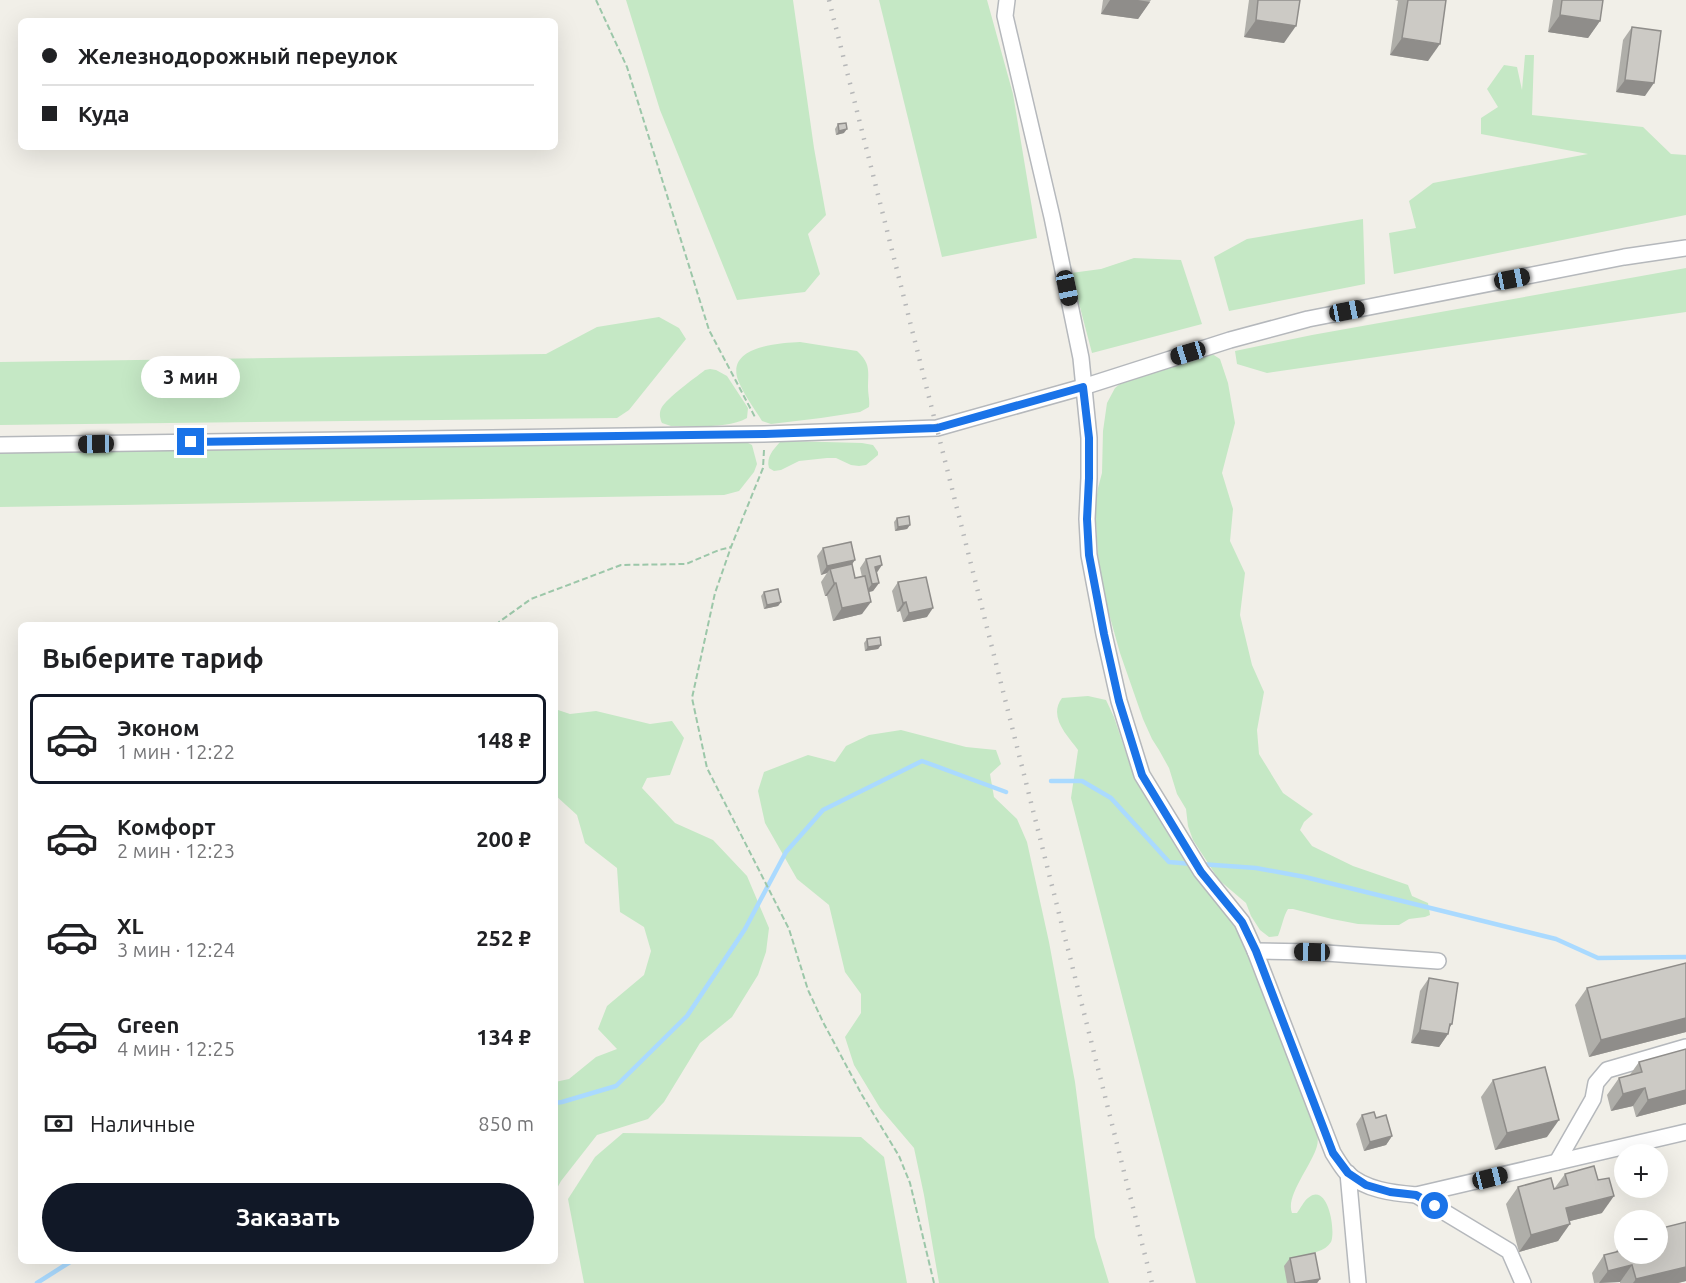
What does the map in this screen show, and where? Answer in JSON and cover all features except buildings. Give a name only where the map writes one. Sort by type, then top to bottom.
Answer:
[{"type":"street","points":[[1007,0],[1005,16],[1081,358],[1089,438],[1087,519],[1089,555],[1119,701],[1142,775],[1201,872],[1242,922],[1256,951],[1333,1153],[1348,1173],[1366,1185],[1390,1192],[1416,1195],[1686,1132]]},
{"type":"street","points":[[0,445],[765,434],[937,428],[1083,387],[1230,340],[1308,319],[1624,257],[1686,248]]},
{"type":"street","points":[[1256,951],[1312,952],[1438,961]]},
{"type":"street","points":[[1557,1162],[1593,1099],[1596,1083],[1607,1070],[1686,1047]]},
{"type":"street","points":[[1348,1173],[1358,1283]]},
{"type":"street","points":[[1416,1195],[1509,1251],[1523,1283]]},
{"type":"path","points":[[596,0],[627,68],[709,330],[765,434],[762,468],[715,593],[692,698],[707,768],[789,929],[808,990],[823,1022],[862,1095],[899,1156],[910,1183],[934,1283]]},
{"type":"path","points":[[499,622],[531,599],[621,565],[686,564],[731,547]]},
{"type":"green space","points":[[626,0],[793,0],[826,215],[808,234],[820,274],[805,292],[737,300],[660,110]]},
{"type":"green space","points":[[879,0],[987,0],[1013,94],[1037,238],[942,257]]},
{"type":"green space","points":[[1525,55],[1534,55],[1532,115],[1643,127],[1671,154],[1686,155],[1686,215],[1394,274],[1389,233],[1416,228],[1409,201],[1433,183],[1588,154],[1481,134],[1481,118],[1498,107],[1487,89],[1504,65],[1517,67],[1522,90]]},
{"type":"green space","points":[[1363,219],[1365,284],[1229,311],[1214,257],[1247,239]]},
{"type":"green space","points":[[1134,258],[1181,260],[1202,324],[1092,353],[1071,273],[1101,269]]},
{"type":"green space","points":[[1686,268],[1686,312],[1267,373],[1237,364],[1235,351]]},
{"type":"green space","points":[[659,317],[679,328],[686,339],[629,410],[617,418],[0,425],[0,362],[546,354],[597,327]]},
{"type":"green space","points":[[800,342],[857,351],[865,360],[868,368],[869,407],[860,412],[821,418],[771,424],[762,421],[738,380],[736,369],[740,360],[747,353],[768,345]]},
{"type":"green space","points":[[1209,352],[1220,359],[1228,383],[1235,423],[1222,473],[1233,509],[1230,541],[1245,573],[1240,615],[1252,665],[1264,692],[1257,730],[1259,754],[1283,793],[1313,814],[1304,822],[1300,830],[1312,846],[1353,866],[1408,885],[1412,896],[1428,903],[1430,915],[1425,917],[1409,919],[1399,925],[1358,924],[1288,909],[1278,936],[1269,937],[1260,930],[1246,903],[1219,880],[1193,840],[1186,809],[1177,794],[1169,768],[1143,719],[1120,653],[1106,603],[1098,555],[1095,508],[1102,473],[1103,431],[1107,403],[1115,388],[1126,379]]},
{"type":"green space","points":[[710,369],[727,376],[748,408],[747,418],[730,424],[710,426],[671,426],[662,423],[660,412],[664,404],[705,370]]},
{"type":"green space","points":[[742,440],[752,445],[757,464],[754,472],[739,491],[724,495],[0,507],[0,452]]},
{"type":"green space","points":[[780,442],[862,443],[873,445],[878,455],[866,465],[851,465],[836,458],[827,458],[799,461],[774,471],[769,468],[768,460]]},
{"type":"green space","points":[[1088,696],[1106,700],[1135,780],[1182,857],[1238,926],[1317,1132],[1318,1139],[1314,1154],[1292,1198],[1292,1213],[1297,1213],[1308,1198],[1315,1195],[1321,1196],[1329,1210],[1332,1236],[1331,1242],[1325,1248],[1302,1258],[1298,1283],[1196,1283],[1071,798],[1078,750],[1061,726],[1057,712],[1058,705],[1062,698]]},
{"type":"green space","points":[[558,710],[570,714],[596,711],[650,724],[672,721],[684,738],[670,775],[647,778],[642,788],[675,823],[713,840],[747,876],[769,928],[766,952],[758,975],[732,1017],[700,1043],[664,1102],[648,1119],[597,1135],[558,1186],[558,1081],[569,1079],[596,1057],[617,1049],[598,1029],[607,1006],[644,975],[651,951],[644,927],[620,912],[617,868],[585,843],[577,815],[558,798]]},
{"type":"green space","points":[[901,730],[966,747],[996,750],[1001,764],[990,774],[994,797],[1017,819],[1027,842],[1049,942],[1075,1082],[1095,1237],[1109,1283],[939,1283],[914,1148],[880,1108],[854,1065],[845,1037],[861,1013],[861,994],[845,972],[829,905],[797,879],[765,823],[758,791],[764,772],[808,755],[835,762],[846,746],[869,735]]},
{"type":"green space","points":[[623,1133],[861,1137],[884,1157],[907,1283],[584,1283],[568,1199],[595,1157]]},
{"type":"waterway","points":[[558,1103],[616,1086],[687,1016],[745,929],[786,852],[823,810],[922,761],[1006,792]]},
{"type":"waterway","points":[[1051,781],[1082,781],[1111,798],[1169,862],[1192,864]]},
{"type":"waterway","points":[[1200,864],[1256,868],[1305,877],[1556,939],[1598,958],[1686,957]]},
{"type":"waterway","points":[[37,1283],[67,1264]]},
{"type":"railway","points":[[829,0],[1152,1283]]},
{"type":"route","points":[[191,442],[765,434],[937,428],[1083,387],[1089,438],[1087,519],[1089,555],[1119,701],[1142,775],[1201,872],[1242,922],[1256,951],[1333,1153],[1348,1173],[1366,1185],[1390,1192],[1416,1195],[1435,1206]]}]
